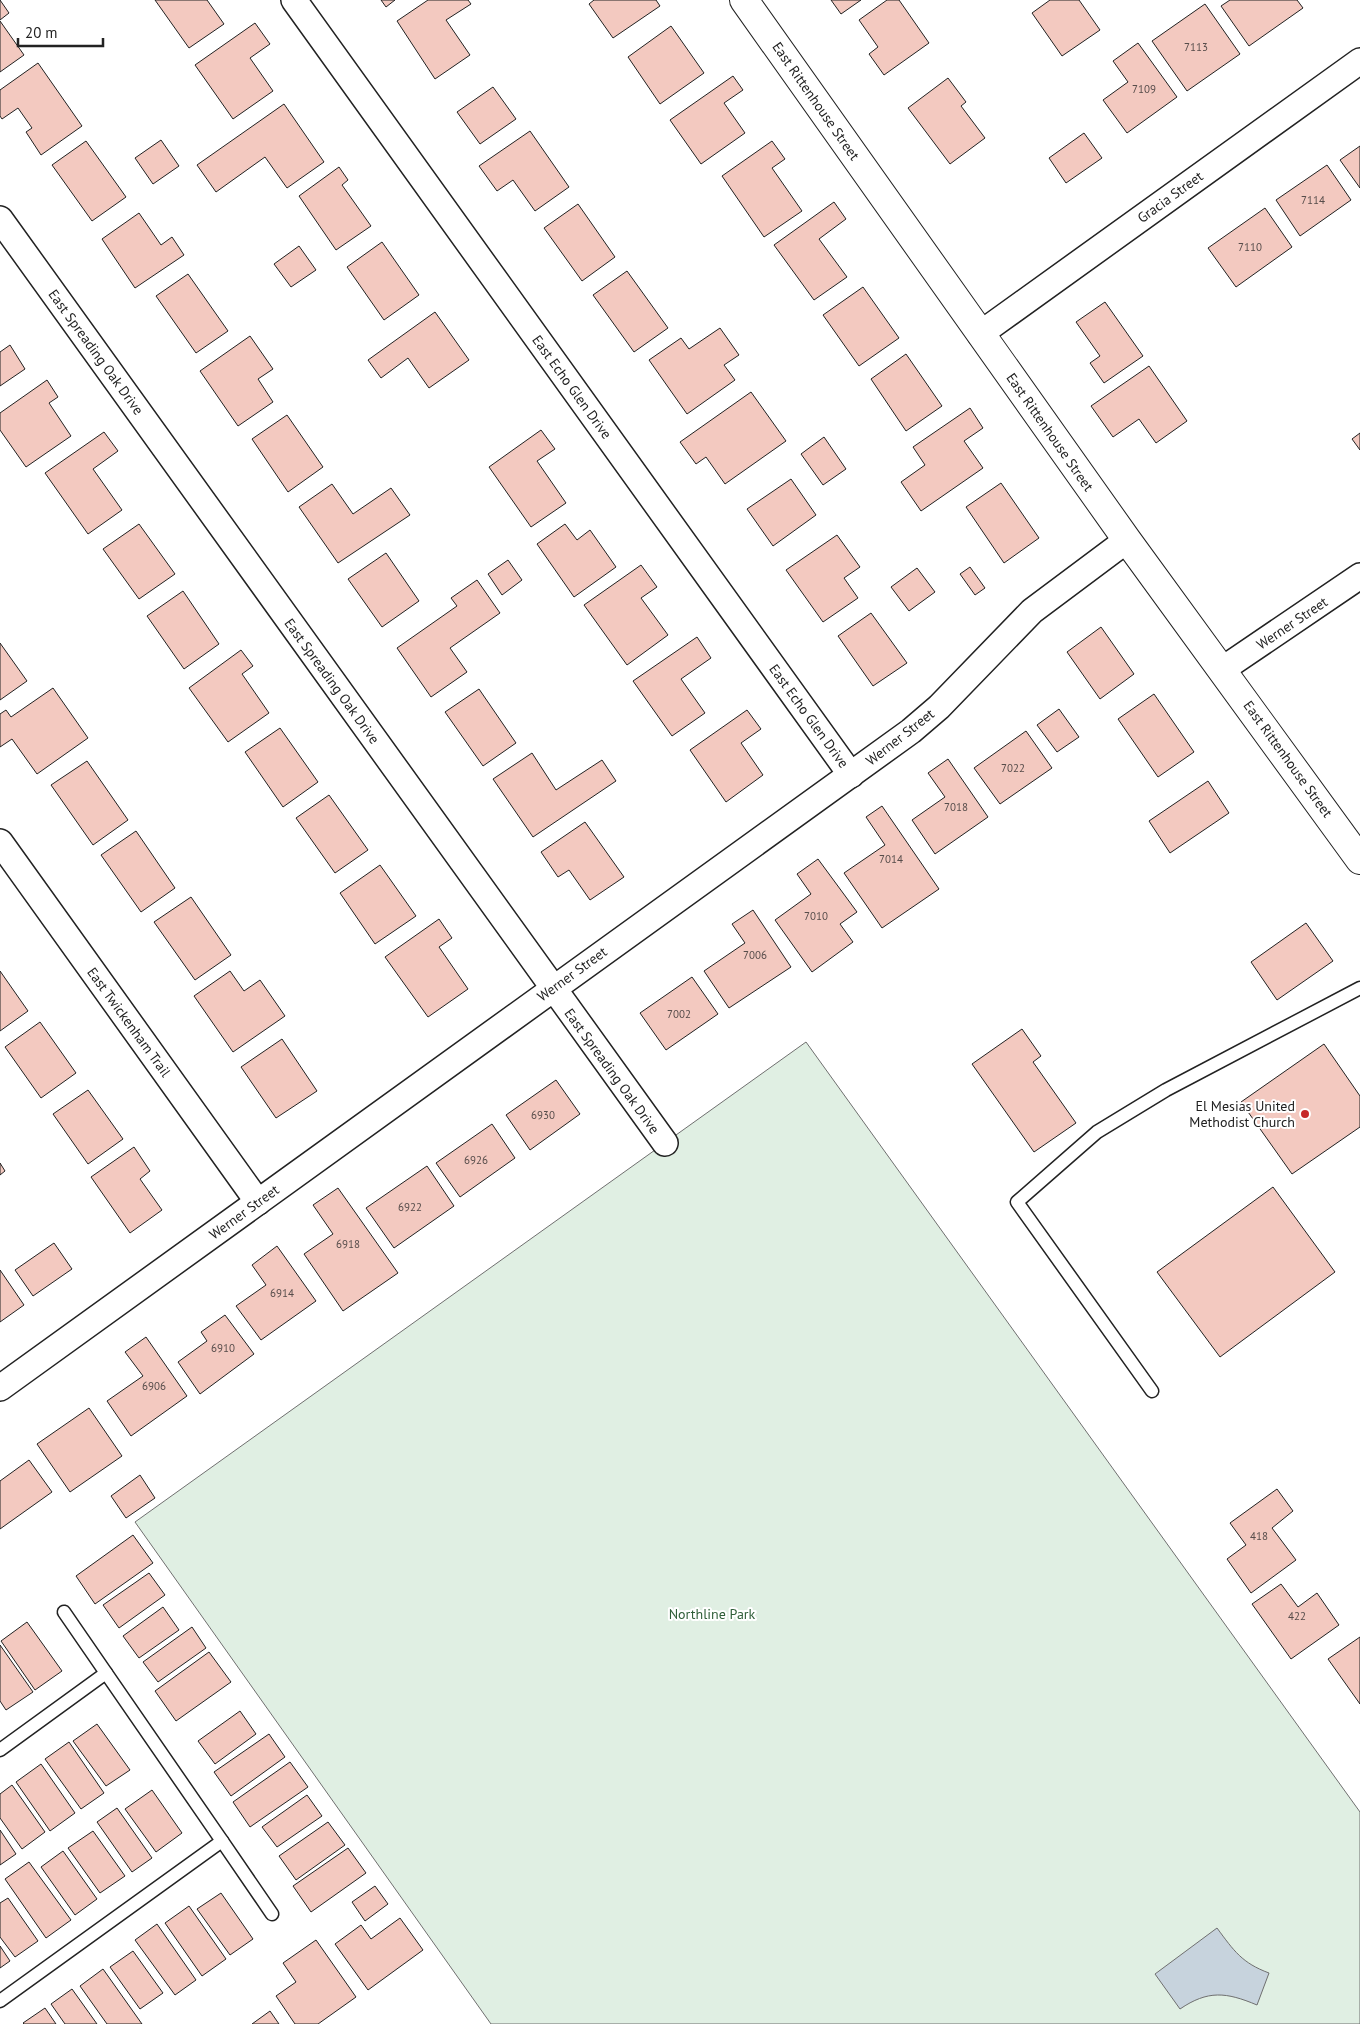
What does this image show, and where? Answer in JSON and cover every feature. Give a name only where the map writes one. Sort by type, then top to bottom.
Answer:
[{"type":"street","name":"East Echo Glen Drive","points":[[294,0],[851,775]]},
{"type":"street","name":"East Rittenhouse Street","points":[[744,0],[1127,540],[1360,860]]},
{"type":"street","name":"Gracia Street","points":[[980,334],[1360,61]]},
{"type":"street","name":"East Spreading Oak Drive","points":[[0,219],[665,1143]]},
{"type":"street","name":"Werner Street","points":[[0,1388],[851,775],[939,707],[1032,611],[1127,540]]},
{"type":"street","name":"Werner Street","points":[[1223,670],[1360,576]]},
{"type":"street","name":"East Twickenham Trail","points":[[0,842],[258,1202]]},
{"type":"lane","points":[[1152,1391],[1017,1202],[1097,1132],[1166,1090],[1360,988]]},
{"type":"lane","points":[[64,1612],[272,1914]]},
{"type":"lane","points":[[0,1750],[106,1673]]},
{"type":"lane","points":[[0,2001],[222,1841]]},
{"type":"green space","name":"Northline Park","points":[[806,1042],[1360,1812],[1360,2024],[491,2024],[135,1522]]},
{"type":"shaded area","points":[[1217,1928],[1239,1955],[1252,1965],[1269,1973],[1257,2005],[1236,1997],[1217,1995],[1199,1999],[1180,2009],[1155,1974]]},
{"type":"building","points":[[0,0],[9,13],[0,20]]},
{"type":"building","points":[[155,0],[207,0],[224,24],[189,48]]},
{"type":"building","points":[[381,0],[395,0],[386,7]]},
{"type":"building","points":[[428,0],[468,0],[471,4],[446,20],[470,55],[435,79],[397,21]]},
{"type":"building","points":[[594,0],[656,0],[660,6],[613,38],[589,4]]},
{"type":"building","points":[[831,0],[861,0],[841,14]]},
{"type":"building","points":[[887,0],[899,0],[929,43],[884,75],[869,54],[878,47],[859,20]]},
{"type":"building","points":[[1050,0],[1079,0],[1100,30],[1062,56],[1032,13]]},
{"type":"building","points":[[1230,0],[1297,0],[1303,8],[1249,46],[1221,6]]},
{"type":"building","points":[[1205,4],[1240,54],[1187,91],[1152,41]]},
{"type":"building","points":[[0,21],[24,55],[0,72]]},
{"type":"building","points":[[255,23],[270,44],[250,58],[273,91],[233,119],[195,65]]},
{"type":"building","points":[[671,26],[704,73],[660,104],[628,57]]},
{"type":"building","points":[[1138,43],[1177,97],[1127,133],[1103,100],[1128,82],[1113,61]]},
{"type":"building","points":[[38,63],[82,126],[41,155],[26,132],[32,128],[18,108],[2,119],[0,116],[0,90]]},
{"type":"building","points":[[733,76],[743,90],[724,103],[745,133],[701,164],[670,120]]},
{"type":"building","points":[[948,78],[966,102],[961,106],[985,138],[950,164],[908,108]]},
{"type":"building","points":[[493,87],[516,119],[480,144],[457,112]]},
{"type":"building","points":[[284,104],[324,162],[287,188],[265,157],[216,192],[197,165]]},
{"type":"building","points":[[530,131],[569,187],[535,211],[513,180],[497,191],[479,166]]},
{"type":"building","points":[[1084,133],[1102,158],[1066,183],[1049,158]]},
{"type":"building","points":[[161,140],[179,166],[153,184],[135,158]]},
{"type":"building","points":[[86,141],[126,197],[92,221],[52,165]]},
{"type":"building","points":[[772,141],[785,159],[772,168],[802,211],[764,237],[722,176]]},
{"type":"building","points":[[1360,146],[1360,188],[1340,160]]},
{"type":"building","points":[[1327,165],[1351,200],[1300,236],[1276,200]]},
{"type":"building","points":[[339,167],[348,180],[342,185],[371,226],[336,250],[299,196]]},
{"type":"building","points":[[834,202],[846,219],[819,239],[847,277],[814,300],[774,245]]},
{"type":"building","points":[[578,204],[615,257],[582,281],[544,228]]},
{"type":"building","points":[[1265,208],[1292,247],[1236,287],[1208,248]]},
{"type":"building","points":[[139,213],[161,245],[172,237],[184,255],[135,288],[102,239]]},
{"type":"building","points":[[382,242],[419,295],[384,320],[347,267]]},
{"type":"building","points":[[299,246],[316,270],[291,287],[274,264]]},
{"type":"building","points":[[627,271],[668,328],[634,352],[593,295]]},
{"type":"building","points":[[188,274],[228,331],[196,353],[156,296]]},
{"type":"building","points":[[863,287],[899,338],[859,366],[823,315]]},
{"type":"building","points":[[1105,302],[1143,356],[1104,383],[1090,363],[1100,356],[1076,322]]},
{"type":"building","points":[[435,312],[469,360],[429,388],[408,358],[381,378],[368,360]]},
{"type":"building","points":[[720,328],[739,355],[724,365],[735,380],[687,414],[649,360],[681,338],[689,349]]},
{"type":"building","points":[[250,336],[273,369],[258,379],[273,402],[238,426],[200,371]]},
{"type":"building","points":[[10,345],[25,369],[0,386],[0,352]]},
{"type":"building","points":[[906,354],[942,406],[906,431],[871,379]]},
{"type":"building","points":[[1149,366],[1187,421],[1156,443],[1139,419],[1113,437],[1091,406]]},
{"type":"building","points":[[47,380],[58,397],[49,403],[71,436],[26,467],[0,430],[0,413]]},
{"type":"building","points":[[751,392],[786,441],[725,484],[706,457],[696,464],[680,442]]},
{"type":"building","points":[[970,408],[983,428],[964,441],[983,468],[921,511],[901,482],[925,465],[913,447]]},
{"type":"building","points":[[287,415],[323,467],[288,492],[252,439]]},
{"type":"building","points":[[541,430],[555,449],[537,461],[566,503],[531,527],[489,467]]},
{"type":"building","points":[[104,432],[118,451],[93,469],[122,510],[88,534],[45,473]]},
{"type":"building","points":[[1360,433],[1360,450],[1352,439]]},
{"type":"building","points":[[824,437],[846,469],[823,485],[801,454]]},
{"type":"building","points":[[791,479],[816,515],[773,546],[747,509]]},
{"type":"building","points":[[1001,483],[1039,538],[1004,563],[966,507]]},
{"type":"building","points":[[332,484],[353,514],[391,488],[410,515],[338,563],[299,507]]},
{"type":"building","points":[[139,524],[175,574],[139,599],[103,549]]},
{"type":"building","points":[[565,524],[577,540],[590,530],[616,567],[574,597],[537,544]]},
{"type":"building","points":[[837,535],[860,567],[844,578],[858,598],[823,622],[786,570]]},
{"type":"building","points":[[386,553],[419,601],[382,627],[348,579]]},
{"type":"building","points":[[508,560],[522,580],[502,595],[488,574]]},
{"type":"building","points":[[641,565],[657,587],[641,598],[668,635],[627,665],[584,605]]},
{"type":"building","points":[[970,567],[985,588],[975,595],[960,574]]},
{"type":"building","points":[[917,568],[935,592],[909,611],[891,587]]},
{"type":"building","points":[[477,580],[500,613],[450,648],[467,672],[431,697],[397,648],[457,606],[451,598]]},
{"type":"building","points":[[183,591],[219,644],[184,669],[147,616]]},
{"type":"building","points":[[871,613],[907,663],[873,686],[838,636]]},
{"type":"building","points":[[1101,627],[1134,674],[1100,699],[1067,652]]},
{"type":"building","points":[[697,637],[711,658],[681,679],[705,713],[672,736],[633,681]]},
{"type":"building","points":[[0,643],[27,681],[0,700]]},
{"type":"building","points":[[241,650],[253,666],[242,674],[269,713],[228,742],[189,688]]},
{"type":"building","points":[[53,688],[88,738],[37,774],[12,739],[0,747],[0,714],[6,710],[11,717]]},
{"type":"building","points":[[479,689],[516,743],[483,766],[445,712]]},
{"type":"building","points":[[1154,694],[1194,752],[1158,777],[1118,719]]},
{"type":"building","points":[[1059,709],[1079,737],[1057,752],[1037,725]]},
{"type":"building","points":[[747,710],[761,729],[741,743],[763,775],[726,802],[690,750]]},
{"type":"building","points":[[280,728],[318,782],[283,807],[245,752]]},
{"type":"building","points":[[1026,731],[1052,768],[1000,804],[974,768]]},
{"type":"building","points":[[532,753],[556,790],[602,760],[616,781],[533,837],[493,779]]},
{"type":"building","points":[[948,759],[988,817],[935,854],[912,820],[945,797],[928,773]]},
{"type":"building","points":[[87,761],[128,820],[93,845],[51,785]]},
{"type":"building","points":[[1208,781],[1229,813],[1170,853],[1149,821]]},
{"type":"building","points":[[329,795],[368,850],[335,873],[296,818]]},
{"type":"building","points":[[882,806],[939,889],[882,928],[844,873],[885,845],[866,817]]},
{"type":"building","points":[[585,822],[624,877],[590,900],[569,870],[558,877],[541,852]]},
{"type":"building","points":[[136,831],[175,888],[141,912],[101,855]]},
{"type":"building","points":[[818,859],[857,912],[840,924],[853,942],[812,972],[775,920],[811,894],[797,874]]},
{"type":"building","points":[[380,865],[416,916],[375,944],[340,893]]},
{"type":"building","points":[[191,897],[231,955],[195,980],[154,922]]},
{"type":"building","points":[[753,910],[791,967],[729,1008],[704,971],[745,943],[732,924]]},
{"type":"building","points":[[439,919],[452,938],[439,947],[468,989],[428,1017],[385,957]]},
{"type":"building","points":[[1306,923],[1333,961],[1277,1000],[1251,962]]},
{"type":"building","points":[[0,971],[28,1011],[0,1031]]},
{"type":"building","points":[[230,971],[244,991],[260,980],[285,1016],[233,1052],[194,996]]},
{"type":"building","points":[[692,977],[718,1014],[666,1050],[640,1013]]},
{"type":"building","points":[[40,1022],[76,1073],[41,1098],[5,1047]]},
{"type":"building","points":[[1022,1029],[1041,1056],[1033,1062],[1076,1123],[1034,1152],[972,1064]]},
{"type":"building","points":[[282,1039],[317,1091],[276,1118],[241,1067]]},
{"type":"building","name":"El Mesias United Methodist Church","points":[[1324,1044],[1360,1096],[1360,1127],[1292,1174],[1241,1102]]},
{"type":"building","points":[[556,1080],[580,1114],[530,1150],[506,1115]]},
{"type":"building","points":[[88,1090],[123,1139],[88,1164],[53,1114]]},
{"type":"building","points":[[492,1124],[515,1158],[460,1197],[436,1163]]},
{"type":"building","points":[[134,1147],[150,1171],[140,1179],[162,1210],[130,1233],[91,1177]]},
{"type":"building","points":[[0,1163],[5,1171],[0,1175]]},
{"type":"building","points":[[427,1166],[454,1206],[394,1248],[366,1208]]},
{"type":"building","points":[[1273,1187],[1335,1272],[1220,1357],[1157,1272]]},
{"type":"building","points":[[338,1188],[398,1273],[343,1311],[304,1254],[333,1234],[313,1205]]},
{"type":"building","points":[[54,1243],[72,1269],[33,1296],[15,1270]]},
{"type":"building","points":[[277,1246],[316,1301],[261,1340],[236,1306],[266,1285],[252,1265]]},
{"type":"building","points":[[0,1270],[24,1305],[0,1322]]},
{"type":"building","points":[[225,1315],[254,1354],[200,1394],[178,1362],[207,1341],[201,1332]]},
{"type":"building","points":[[146,1337],[187,1396],[131,1436],[107,1401],[143,1376],[125,1352]]},
{"type":"building","points":[[89,1408],[122,1456],[70,1492],[37,1444]]},
{"type":"building","points":[[29,1460],[52,1492],[0,1529],[0,1481]]},
{"type":"building","points":[[140,1475],[155,1498],[126,1518],[111,1496]]},
{"type":"building","points":[[1277,1489],[1293,1511],[1272,1528],[1296,1560],[1251,1593],[1227,1559],[1246,1545],[1230,1523]]},
{"type":"building","points":[[133,1535],[153,1563],[95,1604],[76,1576]]},
{"type":"building","points":[[149,1573],[165,1595],[119,1628],[103,1605]]},
{"type":"building","points":[[1281,1584],[1298,1607],[1317,1593],[1339,1625],[1291,1659],[1252,1604]]},
{"type":"building","points":[[163,1607],[179,1630],[139,1658],[123,1636]]},
{"type":"building","points":[[27,1622],[62,1671],[35,1690],[1,1641]]},
{"type":"building","points":[[192,1627],[206,1648],[158,1682],[143,1662]]},
{"type":"building","points":[[1360,1637],[1360,1704],[1328,1659]]},
{"type":"building","points":[[0,1645],[33,1692],[6,1710],[0,1701]]},
{"type":"building","points":[[209,1652],[231,1682],[176,1721],[155,1691]]},
{"type":"building","points":[[240,1711],[256,1734],[215,1764],[198,1741]]},
{"type":"building","points":[[97,1724],[130,1770],[106,1786],[73,1741]]},
{"type":"building","points":[[269,1734],[285,1757],[231,1796],[214,1772]]},
{"type":"building","points":[[69,1742],[104,1793],[81,1809],[45,1759]]},
{"type":"building","points":[[290,1762],[308,1787],[250,1827],[233,1802]]},
{"type":"building","points":[[41,1764],[75,1813],[50,1831],[16,1782]]},
{"type":"building","points":[[12,1785],[45,1832],[22,1849],[0,1818],[0,1794]]},
{"type":"building","points":[[152,1790],[182,1833],[156,1852],[125,1809]]},
{"type":"building","points":[[307,1795],[322,1816],[277,1847],[262,1827]]},
{"type":"building","points":[[117,1808],[152,1858],[132,1872],[97,1822]]},
{"type":"building","points":[[328,1822],[345,1845],[296,1880],[279,1856]]},
{"type":"building","points":[[0,1830],[16,1854],[0,1865]]},
{"type":"building","points":[[93,1831],[125,1876],[100,1893],[68,1848]]},
{"type":"building","points":[[348,1848],[366,1873],[311,1912],[293,1886]]},
{"type":"building","points":[[63,1851],[97,1899],[75,1915],[41,1867]]},
{"type":"building","points":[[29,1862],[71,1920],[46,1938],[5,1879]]},
{"type":"building","points":[[375,1886],[388,1904],[365,1921],[352,1902]]},
{"type":"building","points":[[221,1893],[253,1939],[230,1955],[197,1909]]},
{"type":"building","points":[[8,1898],[38,1941],[15,1957],[0,1937],[0,1903]]},
{"type":"building","points":[[189,1906],[226,1959],[202,1976],[165,1923]]},
{"type":"building","points":[[400,1918],[423,1950],[368,1990],[335,1944],[361,1925],[371,1939]]},
{"type":"building","points":[[157,1924],[196,1980],[175,1995],[135,1940]]},
{"type":"building","points":[[316,1940],[356,1997],[318,2024],[295,2024],[276,1996],[296,1982],[283,1963]]},
{"type":"building","points":[[0,1946],[10,1961],[0,1968]]},
{"type":"building","points":[[133,1951],[163,1993],[140,2009],[110,1967]]},
{"type":"building","points":[[103,1969],[142,2024],[107,2024],[80,1986]]},
{"type":"building","points":[[72,1989],[97,2024],[65,2024],[51,2004]]},
{"type":"building","points":[[45,2008],[56,2024],[23,2023]]},
{"type":"building","points":[[270,2011],[279,2024],[252,2024]]},
{"type":"place","name":"El Mesias United Methodist Church","points":[[1305,1114]]}]
